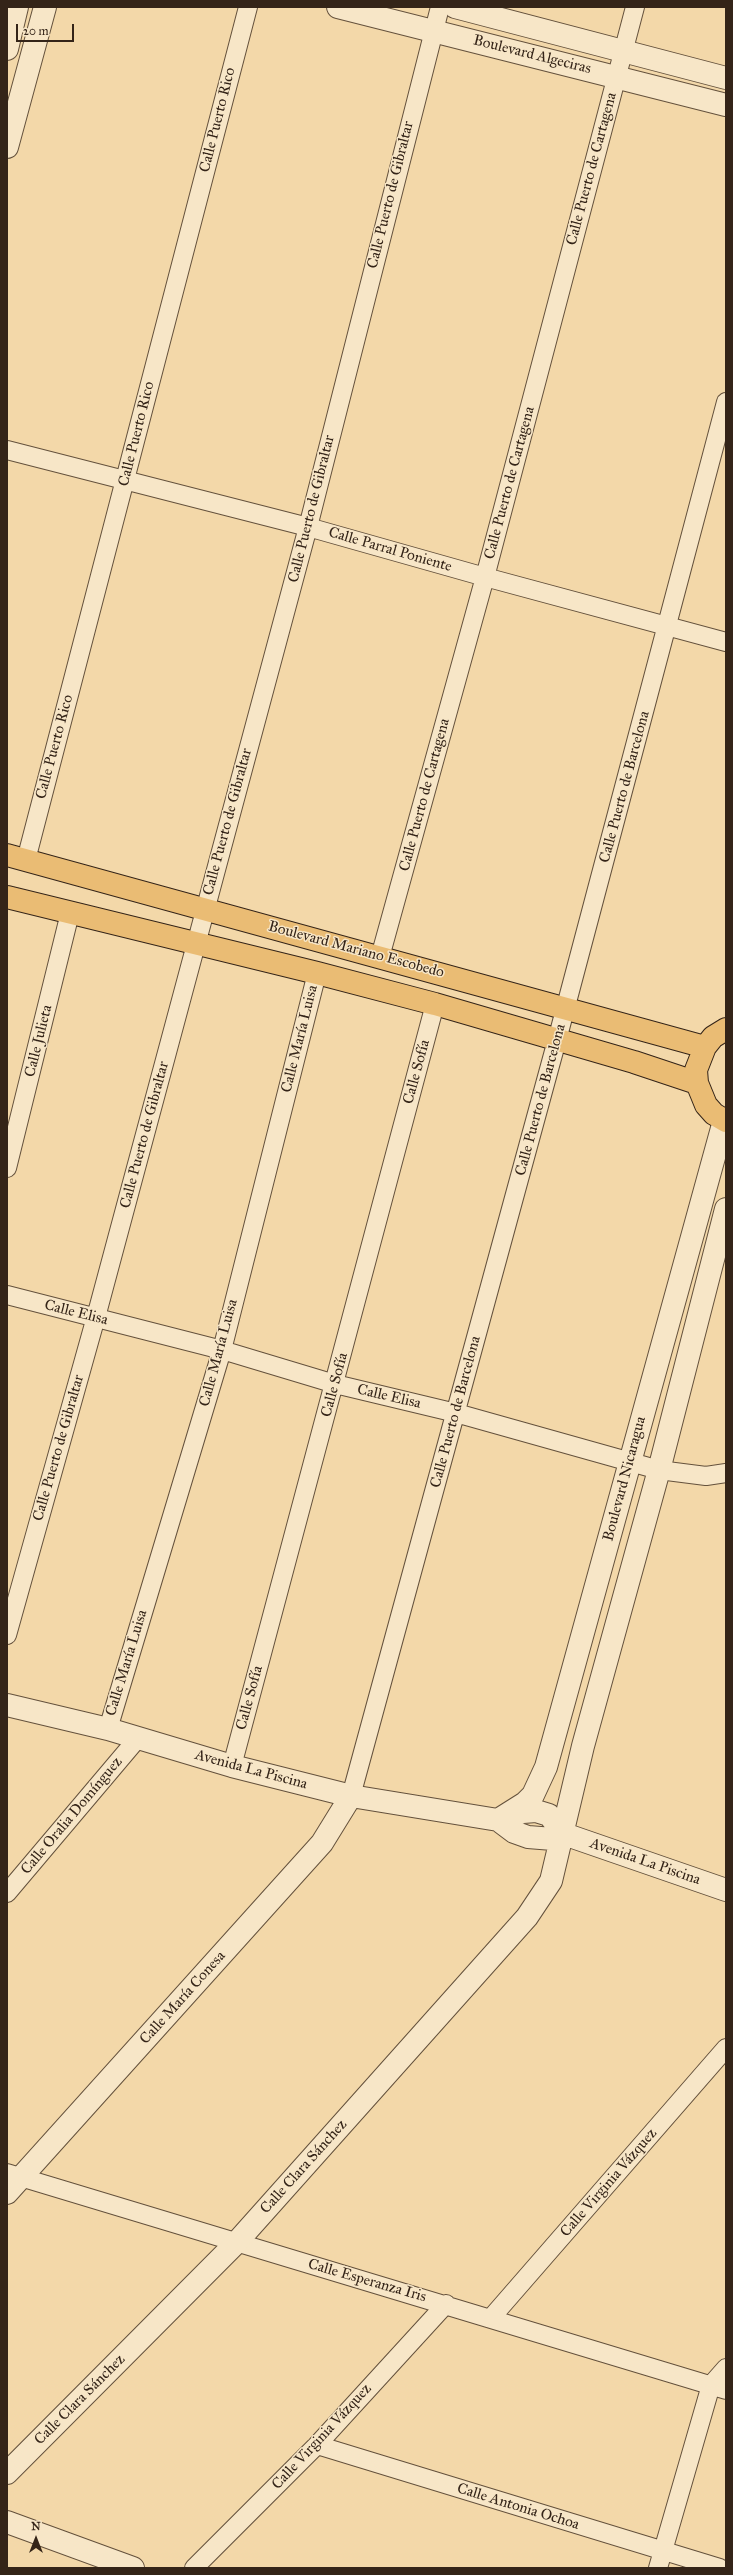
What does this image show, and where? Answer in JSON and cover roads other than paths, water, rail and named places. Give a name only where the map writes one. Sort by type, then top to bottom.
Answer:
[{"type":"main road","name":"Boulevard Mariano Escobedo","points":[[16,858],[705,1047]]},
{"type":"main road","points":[[7,897],[316,972],[435,1004],[697,1083]]},
{"type":"main road","points":[[725,1121],[706,1105],[697,1083],[698,1064],[705,1047],[713,1037],[726,1029]]},
{"type":"street","points":[[7,49],[17,7]]},
{"type":"street","points":[[7,147],[45,7]]},
{"type":"street","name":"Calle Puerto Rico","points":[[16,858],[126,481],[248,7]]},
{"type":"street","name":"Boulevard Algeciras","points":[[338,7],[617,76],[726,105]]},
{"type":"street","name":"Calle Puerto de Gibraltar","points":[[7,1635],[96,1318],[308,527],[440,7]]},
{"type":"street","name":"Boulevard Algeciras","points":[[455,7],[726,78]]},
{"type":"street","name":"Calle Puerto de Cartagena","points":[[380,957],[485,577],[635,7]]},
{"type":"street","name":"Calle Puerto de Barcelona","points":[[351,1796],[669,626],[726,402]]},
{"type":"street","name":"Calle Parral Poniente","points":[[7,450],[308,527],[485,577],[726,642]]},
{"type":"street","name":"Calle Julieta","points":[[7,1168],[70,913]]},
{"type":"street","name":"Calle María Luisa","points":[[108,1729],[222,1350],[316,972]]},
{"type":"street","name":"Calle Sofía","points":[[232,1766],[435,1004]]},
{"type":"street","name":"Boulevard Nicaragua","points":[[498,1820],[525,1803],[533,1795],[546,1767],[629,1462],[725,1121]]},
{"type":"street","name":"Boulevard Nicaragua","points":[[564,1834],[582,1746],[659,1470],[726,1209]]},
{"type":"street","name":"Calle Elisa","points":[[7,1295],[222,1350],[335,1384],[456,1413],[659,1470],[706,1476],[726,1473]]},
{"type":"street","name":"Avenida La Piscina","points":[[7,1705],[108,1729],[232,1766],[351,1796],[498,1820],[523,1812],[536,1811],[549,1815],[564,1834],[726,1888]]},
{"type":"street","name":"Calle Oralia Domínguez","points":[[7,1893],[138,1738]]},
{"type":"street","name":"Calle María Conesa","points":[[12,2181],[322,1843],[351,1796]]},
{"type":"street","name":"Calle Clara Sánchez","points":[[7,2473],[236,2243],[527,1917],[551,1881],[564,1834]]},
{"type":"street","name":"Calle Virginia Vázquez","points":[[491,2318],[726,2048]]},
{"type":"street","name":"Calle Esperanza Iris","points":[[12,2181],[236,2243],[446,2304],[718,2388]]},
{"type":"street","name":"Calle Virginia Vázquez","points":[[194,2568],[317,2445],[446,2304]]},
{"type":"street","points":[[661,2560],[726,2368]]},
{"type":"street","name":"Calle Antonia Ochoa","points":[[317,2445],[661,2560],[720,2568]]},
{"type":"street","points":[[7,2522],[133,2568]]}]
